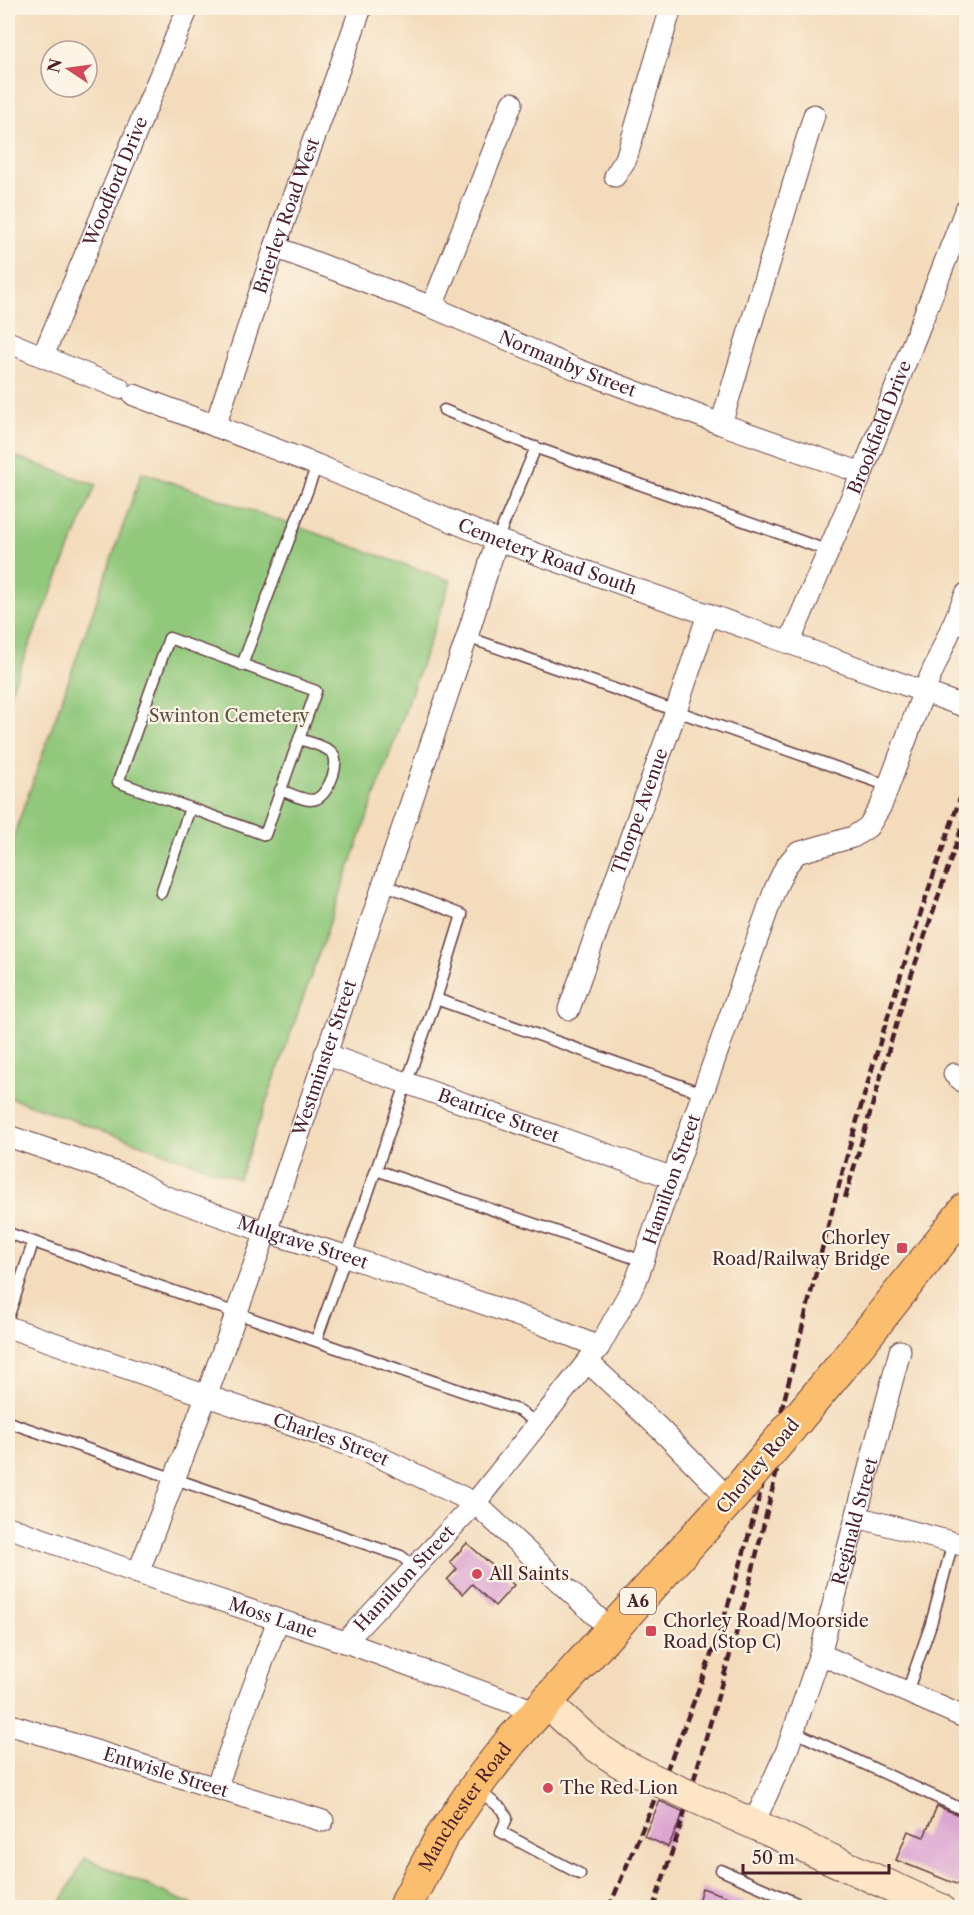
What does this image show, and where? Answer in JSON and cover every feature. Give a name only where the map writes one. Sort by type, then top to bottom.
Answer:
[{"type":"main road","name":"Chorley Road","points":[[542,1708],[734,1495],[841,1367],[966,1209]]},
{"type":"main road","name":"Manchester Road","points":[[404,1908],[441,1838],[475,1788],[511,1741],[542,1708]]},
{"type":"street","name":"Woodford Drive","points":[[44,357],[188,8]]},
{"type":"street","name":"Brierley Road West","points":[[215,426],[275,247],[361,8]]},
{"type":"street","points":[[615,176],[626,159],[671,8]]},
{"type":"street","points":[[432,307],[512,103]]},
{"type":"street","points":[[721,424],[814,115]]},
{"type":"street","name":"Brookfield Drive","points":[[789,643],[862,473],[965,211]]},
{"type":"street","name":"Normanby Street","points":[[275,247],[432,307],[576,369],[721,424],[862,473]]},
{"type":"street","name":"Cemetery Road South","points":[[8,342],[127,392],[317,465],[497,540],[965,707]]},
{"type":"street","name":"Westminster Street","points":[[138,1573],[206,1397],[266,1232],[468,638],[497,540]]},
{"type":"street","name":"Hamilton Street","points":[[345,1642],[475,1503],[593,1354],[636,1281],[775,889],[786,866],[797,854],[853,837],[868,828],[881,806],[924,691],[966,594]]},
{"type":"street","name":"Thorpe Avenue","points":[[569,1009],[676,711],[708,614]]},
{"type":"street","name":"Beatrice Street","points":[[325,1054],[674,1178]]},
{"type":"street","name":"Mulgrave Street","points":[[8,1136],[98,1166],[129,1178],[164,1196],[266,1232],[346,1256],[542,1324],[593,1354],[659,1428],[734,1495]]},
{"type":"street","name":"Charles Street","points":[[8,1327],[369,1452],[475,1503],[611,1630]]},
{"type":"street","name":"Reginald Street","points":[[753,1825],[787,1750],[820,1654],[900,1351]]},
{"type":"street","points":[[857,1517],[960,1544]]},
{"type":"street","name":"Moss Lane","points":[[8,1527],[138,1573],[542,1708]]},
{"type":"street","points":[[216,1788],[278,1620]]},
{"type":"street","points":[[820,1654],[966,1718]]},
{"type":"street","points":[[542,1708],[620,1762],[653,1779],[934,1906]]},
{"type":"street","name":"Entwisle Street","points":[[8,1724],[323,1821]]},
{"type":"lane","points":[[444,410],[536,447],[829,551]]},
{"type":"lane","points":[[497,540],[536,447]]},
{"type":"lane","points":[[242,665],[317,465]]},
{"type":"lane","points":[[169,638],[242,665],[316,691],[265,835],[118,782],[169,638]]},
{"type":"lane","points":[[468,638],[889,786]]},
{"type":"lane","points":[[280,790],[315,800],[328,787],[335,766],[335,758],[331,751],[299,739]]},
{"type":"lane","points":[[161,893],[190,808]]},
{"type":"lane","points":[[316,1341],[436,999],[462,915],[384,884]]},
{"type":"lane","points":[[436,999],[702,1093]]},
{"type":"lane","points":[[376,1170],[643,1261]]},
{"type":"lane","points":[[8,1233],[520,1411],[538,1424]]},
{"type":"lane","points":[[8,1318],[33,1242]]},
{"type":"lane","points":[[8,1422],[401,1556],[415,1567]]},
{"type":"lane","points":[[906,1692],[960,1544]]},
{"type":"lane","points":[[793,1731],[966,1811]]},
{"type":"lane","points":[[475,1788],[503,1810],[507,1818],[501,1832],[580,1874]]},
{"type":"lane","points":[[721,1870],[808,1908]]},
{"type":"green space","points":[[8,454],[96,485],[8,697]]},
{"type":"green space","name":"Swinton Cemetery","points":[[142,472],[451,581],[239,1179],[8,1097],[8,852]]},
{"type":"green space","points":[[85,1858],[197,1907],[58,1907]]},
{"type":"building","name":"All Saints","points":[[467,1543],[514,1585],[495,1606],[472,1584],[463,1594],[447,1580],[457,1569],[450,1562]]},
{"type":"building","points":[[660,1801],[684,1812],[668,1847],[644,1836]]},
{"type":"building","points":[[937,1806],[966,1818],[966,1888],[896,1860],[908,1831],[924,1837]]},
{"type":"building","points":[[702,1888],[751,1905],[751,1908],[696,1908]]},
{"type":"railway","points":[[609,1908],[691,1709],[734,1586],[858,1117],[909,948],[966,782]]},
{"type":"railway","points":[[845,1198],[906,991],[966,815]]},
{"type":"railway","points":[[653,1908],[679,1831],[742,1613],[786,1434]]},
{"type":"place","name":"Chorley Road/Railway Bridge","points":[[902,1248]]},
{"type":"place","name":"All Saints","points":[[477,1574]]},
{"type":"place","name":"Chorley Road/Moorside Road (Stop C)","points":[[651,1631]]},
{"type":"place","name":"The Red Lion","points":[[548,1788]]}]
